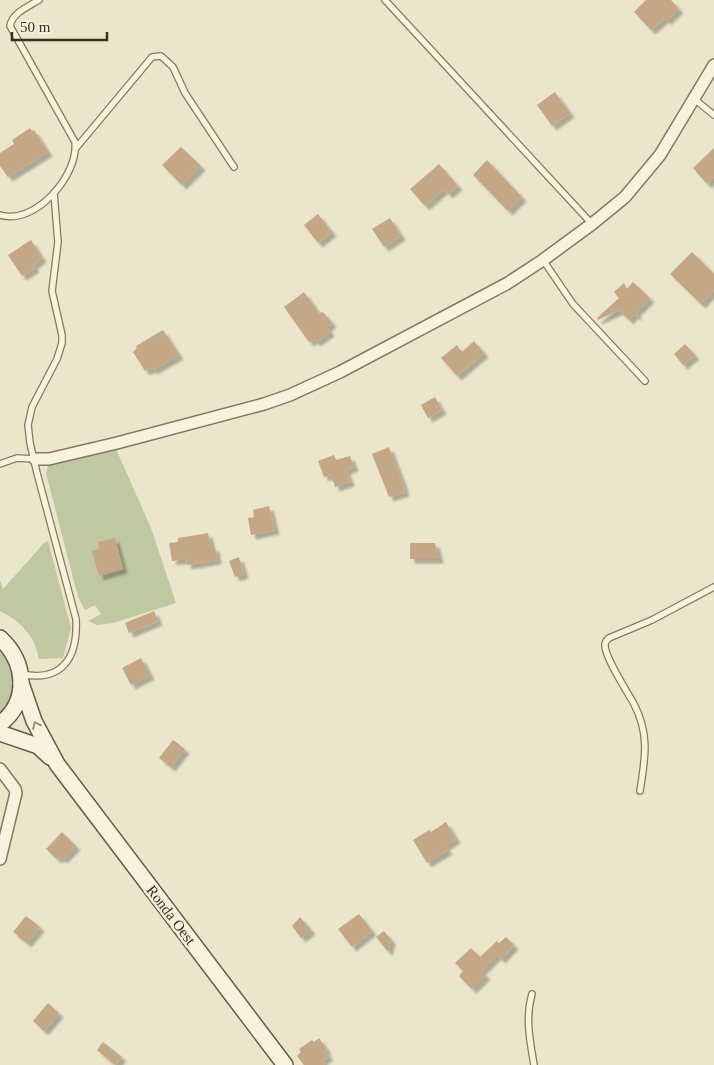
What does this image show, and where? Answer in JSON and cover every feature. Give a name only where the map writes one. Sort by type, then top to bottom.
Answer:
[{"type":"main road","name":"Ronda Oest","points":[[0,638],[9,646],[17,659],[34,721],[58,764],[285,1065]]},
{"type":"main road","points":[[0,724],[7,719],[17,702],[21,678]]},
{"type":"main road","name":"Ronda Oest","points":[[0,733],[38,746],[58,764]]},
{"type":"street","points":[[35,459],[49,459],[117,443],[264,404],[290,395],[340,372],[508,283],[592,224],[625,197],[660,155],[714,64]]},
{"type":"street","points":[[0,769],[16,793],[0,859]]},
{"type":"lane","points":[[0,215],[6,217],[29,211],[42,204],[54,194],[72,163],[76,148],[75,142],[10,26],[11,20],[15,16],[39,0]]},
{"type":"lane","points":[[385,0],[592,224]]},
{"type":"lane","points":[[76,148],[152,57],[161,56],[173,67],[185,92],[234,167]]},
{"type":"lane","points":[[693,98],[714,114]]},
{"type":"lane","points":[[21,678],[52,674],[63,669],[72,650],[77,630],[76,619],[50,525],[29,436],[29,415],[57,359],[62,343],[62,335],[52,291],[58,242],[54,194]]},
{"type":"lane","points":[[543,260],[573,304],[646,381]]},
{"type":"lane","points":[[0,464],[17,458],[35,459]]},
{"type":"lane","points":[[640,791],[646,751],[645,735],[634,706],[605,648],[605,644],[609,638],[652,620],[714,587]]},
{"type":"lane","points":[[532,994],[528,1021],[534,1065]]},
{"type":"green space","points":[[116,449],[151,528],[176,603],[113,623],[97,625],[88,621],[101,614],[95,605],[85,610],[78,597],[46,473],[48,466],[51,464]]},
{"type":"green space","points":[[48,541],[71,628],[63,658],[39,659],[34,643],[26,630],[14,619],[0,611],[0,580],[3,589],[45,542]]},
{"type":"green space","points":[[0,650],[6,657],[12,672],[12,690],[0,713]]},
{"type":"building","points":[[646,0],[671,0],[679,9],[666,21],[665,18],[651,30],[634,12]]},
{"type":"building","points":[[555,92],[570,113],[552,126],[537,105]]},
{"type":"building","points":[[30,128],[32,131],[34,130],[48,152],[8,177],[0,166],[0,153],[14,144],[12,140]]},
{"type":"building","points":[[181,147],[201,166],[182,185],[162,165]]},
{"type":"building","points":[[714,148],[714,177],[707,184],[693,168]]},
{"type":"building","points":[[487,160],[522,197],[508,211],[473,175]]},
{"type":"building","points":[[439,164],[458,186],[448,194],[444,189],[425,206],[410,189]]},
{"type":"building","points":[[318,214],[332,232],[318,243],[304,225]]},
{"type":"building","points":[[390,218],[401,236],[384,247],[372,229]]},
{"type":"building","points":[[31,240],[42,258],[33,265],[35,268],[22,276],[8,255]]},
{"type":"building","points":[[692,252],[714,274],[714,290],[701,304],[670,274]]},
{"type":"building","points":[[633,282],[650,298],[636,312],[638,317],[634,314],[629,320],[619,310],[598,320],[597,318],[619,298],[614,292],[624,283],[627,289]]},
{"type":"building","points":[[304,292],[319,313],[323,312],[332,323],[327,327],[330,332],[316,342],[314,339],[309,342],[284,307]]},
{"type":"building","points":[[163,330],[179,355],[153,370],[151,368],[145,371],[133,352],[137,348],[136,346]]},
{"type":"building","points":[[474,341],[484,353],[457,376],[441,358],[457,345],[462,352]]},
{"type":"building","points":[[685,344],[695,355],[683,365],[674,354]]},
{"type":"building","points":[[435,397],[442,410],[428,418],[421,405]]},
{"type":"building","points":[[389,447],[405,492],[389,497],[372,454]]},
{"type":"building","points":[[334,455],[336,460],[350,456],[354,467],[346,470],[350,482],[335,487],[331,475],[324,477],[318,461]]},
{"type":"building","points":[[269,506],[275,530],[251,535],[248,518],[254,517],[253,510]]},
{"type":"building","points":[[208,533],[211,548],[215,547],[217,560],[187,565],[186,559],[172,561],[169,543],[178,542],[178,538]]},
{"type":"building","points":[[115,538],[123,569],[99,576],[92,551],[99,549],[98,542]]},
{"type":"building","points":[[410,543],[435,543],[439,559],[410,559]]},
{"type":"building","points":[[239,557],[244,574],[235,577],[229,561]]},
{"type":"building","points":[[154,611],[158,621],[129,633],[125,623]]},
{"type":"building","points":[[141,658],[150,675],[131,685],[122,668]]},
{"type":"building","points":[[173,740],[185,749],[171,767],[159,758]]},
{"type":"building","points":[[446,822],[456,839],[445,846],[448,850],[427,863],[413,840],[429,830],[431,832]]},
{"type":"building","points":[[62,832],[76,846],[63,859],[60,857],[57,859],[46,849]]},
{"type":"building","points":[[359,914],[372,931],[352,947],[338,929]]},
{"type":"building","points":[[26,916],[40,927],[27,943],[13,932]]},
{"type":"building","points":[[300,917],[311,930],[301,938],[292,926]]},
{"type":"building","points":[[384,931],[391,940],[388,952],[376,937]]},
{"type":"building","points":[[506,937],[514,945],[501,959],[497,955],[481,971],[486,975],[472,989],[459,976],[463,971],[455,963],[471,948],[480,957],[497,941],[499,943]]},
{"type":"building","points":[[48,1003],[59,1013],[44,1031],[33,1021]]},
{"type":"building","points":[[319,1038],[329,1056],[322,1061],[325,1065],[304,1065],[297,1056],[301,1052],[299,1049],[312,1040],[314,1042]]},
{"type":"building","points":[[103,1042],[122,1057],[115,1065],[97,1050]]}]
